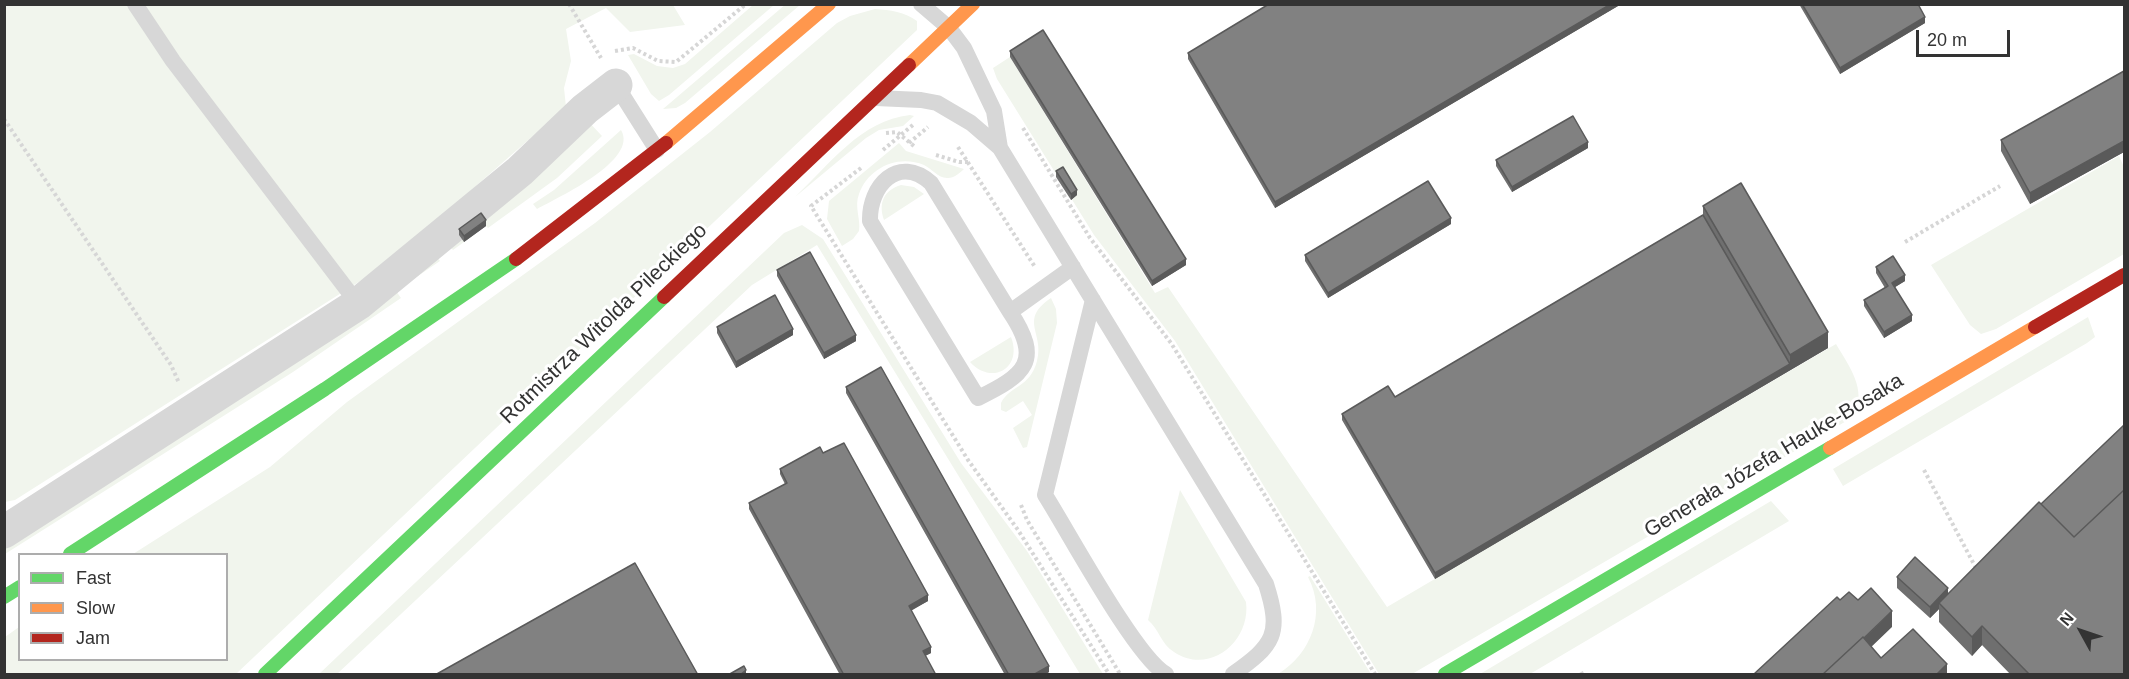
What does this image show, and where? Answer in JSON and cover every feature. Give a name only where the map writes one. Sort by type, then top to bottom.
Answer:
[{"type":"main road","points":[[73,553],[351,374],[575,215],[657,150],[829,4]]},
{"type":"main road","name":"Rotmistrza Witolda Pileckiego","points":[[266,675],[973,4]]},
{"type":"main road","name":"Generała Józefa Hauke-Bosaka","points":[[1445,675],[2124,274]]},
{"type":"main road","points":[[5,596],[18,588]]},
{"type":"street","points":[[4,532],[358,304],[520,171],[585,109],[609,72]]},
{"type":"lane","points":[[135,4],[173,61],[358,304]]},
{"type":"lane","points":[[921,4],[949,28],[964,48],[994,111],[999,148]]},
{"type":"lane","points":[[609,72],[657,150]]},
{"type":"lane","points":[[873,97],[921,100],[937,104],[971,123],[999,148],[1266,584],[1274,610],[1273,636],[1262,654],[1233,675]]},
{"type":"lane","points":[[898,173],[912,173],[930,183],[1010,312],[1024,333],[1028,347],[1023,367],[1017,375],[978,398],[870,221],[869,207],[873,193],[885,180],[898,173]]},
{"type":"lane","points":[[1010,312],[1073,267]]},
{"type":"lane","points":[[1093,300],[1045,495],[1138,646],[1157,670],[1166,675]]},
{"type":"path","points":[[569,4],[609,72]]},
{"type":"path","points":[[609,72],[615,50],[633,48],[658,61],[676,62],[746,4]]},
{"type":"path","points":[[594,62],[609,72]]},
{"type":"path","points":[[4,119],[171,365],[193,410]]},
{"type":"path","points":[[1018,121],[1090,238],[1171,343],[1375,675]]},
{"type":"path","points":[[909,143],[929,126],[939,126]]},
{"type":"path","points":[[1905,242],[2000,186]]},
{"type":"path","points":[[1924,470],[1982,579]]},
{"type":"shaded area","points":[[786,4],[800,5],[685,103],[676,108],[663,109]]},
{"type":"shaded area","points":[[5,5],[673,5],[685,25],[630,32],[606,8],[566,29],[571,61],[564,88],[566,107],[387,264],[15,500],[5,502]]},
{"type":"shaded area","points":[[753,5],[774,5],[669,95],[659,101],[651,94],[628,55],[634,54],[657,66],[673,68],[685,64]]},
{"type":"shaded area","points":[[875,9],[892,11],[907,15],[917,21],[917,30],[236,674],[5,674],[5,637],[18,628],[18,661],[228,661],[228,553],[135,553],[270,467],[347,402],[595,223],[710,132],[837,23],[850,16]]},
{"type":"shaded area","points":[[1010,57],[1155,293],[1168,287],[1387,607],[1836,344],[1858,387],[1858,406],[1855,416],[1412,674],[1379,674],[1175,341],[1094,235],[997,79],[993,68]]},
{"type":"shaded area","points":[[910,115],[914,116],[903,126],[879,130],[866,138],[795,197],[833,158],[861,135],[876,125]]},
{"type":"shaded area","points":[[587,120],[602,136],[557,178],[488,228],[480,219],[464,242],[453,250],[447,243]]},
{"type":"shaded area","points":[[621,130],[623,142],[619,153],[608,165],[578,187],[537,209],[533,204],[554,190]]},
{"type":"shaded area","points":[[899,143],[906,151],[964,169],[950,178],[938,175],[924,165],[914,162],[894,162],[877,170],[863,185],[859,194],[857,204],[859,231],[853,239],[842,246],[827,219],[829,201]]},
{"type":"shaded area","points":[[2119,156],[2124,167],[2124,254],[1996,329],[1981,334],[1970,325],[1931,265]]},
{"type":"shaded area","points":[[901,185],[914,187],[924,194],[884,220],[882,203],[884,198],[890,190]]},
{"type":"shaded area","points":[[802,225],[823,239],[961,463],[1027,551],[1103,674],[1080,674],[817,245],[752,285],[337,674],[319,674],[784,233]]},
{"type":"shaded area","points":[[434,253],[440,261],[396,291],[401,298],[293,372],[5,554],[5,540]]},
{"type":"shaded area","points":[[1051,298],[1056,309],[1057,323],[1027,447],[1023,448],[1013,428],[1032,415],[1023,401],[1006,412],[1001,410],[1001,403],[1034,370],[1039,351],[1034,320],[1041,306]]},
{"type":"shaded area","points":[[2088,317],[2095,337],[2087,343],[1843,486],[1833,469]]},
{"type":"shaded area","points":[[1011,337],[1014,348],[1013,357],[1003,370],[987,373],[970,362]]},
{"type":"shaded area","points":[[1180,490],[1246,602],[1246,616],[1242,630],[1235,641],[1225,651],[1201,660],[1188,658],[1170,649],[1148,620]]},
{"type":"shaded area","points":[[1771,501],[1789,521],[1530,674],[1480,674]]},
{"type":"shaded area","points":[[1310,576],[1371,674],[1278,674],[1290,666],[1299,655],[1312,631],[1316,618],[1316,605],[1314,591],[1308,577]]},
{"type":"building","points":[[1269,4],[1611,4],[1275,202],[1188,53]]},
{"type":"building","points":[[1802,4],[1918,4],[1925,17],[1840,68]]},
{"type":"building","points":[[1043,30],[1186,259],[1152,281],[1010,51]]},
{"type":"building","points":[[2124,71],[2124,141],[2030,193],[2001,140]]},
{"type":"building","points":[[1573,116],[1588,142],[1512,187],[1496,160]]},
{"type":"building","points":[[1063,167],[1077,190],[1071,194],[1056,171]]},
{"type":"building","points":[[1428,181],[1451,218],[1328,293],[1305,255]]},
{"type":"building","points":[[1741,183],[1828,332],[1790,355],[1703,206]]},
{"type":"building","points":[[481,213],[486,220],[464,236],[459,229]]},
{"type":"building","points":[[1703,215],[1790,364],[1435,573],[1342,414],[1388,386],[1395,397]]},
{"type":"building","points":[[810,252],[856,335],[824,353],[777,270]]},
{"type":"building","points":[[1893,256],[1905,275],[1892,283],[1912,315],[1884,332],[1864,300],[1888,286],[1876,267]]},
{"type":"building","points":[[775,295],[793,329],[736,362],[717,327]]},
{"type":"building","points":[[881,367],[1049,666],[1033,675],[1009,675],[846,387]]},
{"type":"building","points":[[2124,425],[2124,490],[2074,537],[2041,504]]},
{"type":"building","points":[[844,443],[928,595],[909,606],[931,647],[923,651],[936,675],[844,675],[749,503],[787,483],[780,469],[820,447],[823,453]]},
{"type":"building","points":[[2124,490],[2124,675],[2030,675],[1982,626],[1972,637],[1939,603],[2039,502],[2074,537]]},
{"type":"building","points":[[1915,557],[1948,588],[1930,607],[1897,577]]},
{"type":"building","points":[[635,563],[698,675],[435,675]]},
{"type":"building","points":[[1871,588],[1892,611],[1822,675],[1754,674],[1837,597],[1840,600],[1849,592],[1858,600]]},
{"type":"building","points":[[1913,629],[1947,664],[1936,675],[1822,675],[1863,637],[1881,658]]},
{"type":"building","points":[[744,666],[746,670],[740,675],[728,675]]},
{"type":"traffic: fast","points":[[72,553],[325,389],[516,259]]},
{"type":"traffic: fast","points":[[265,674],[664,297]]},
{"type":"traffic: fast","points":[[1445,674],[1830,448]]},
{"type":"traffic: fast","points":[[4,597],[18,588]]},
{"type":"traffic: slow","points":[[666,143],[829,4]]},
{"type":"traffic: slow","points":[[909,65],[973,4]]},
{"type":"traffic: slow","points":[[1830,448],[2035,327]]},
{"type":"traffic: jam","points":[[664,297],[909,65]]},
{"type":"traffic: jam","points":[[516,259],[666,143]]},
{"type":"traffic: jam","points":[[2035,327],[2124,275]]}]
